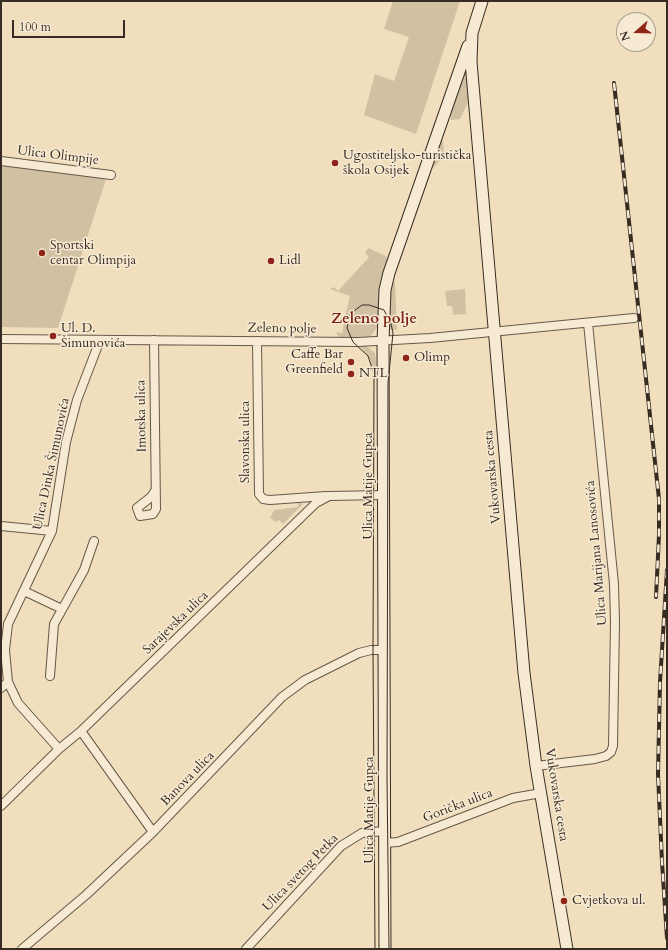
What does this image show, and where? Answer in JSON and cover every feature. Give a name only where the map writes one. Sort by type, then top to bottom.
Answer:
[{"type":"main road","name":"Vukovarska cesta","points":[[482,1],[471,38],[471,62],[524,673],[536,766],[567,949]]},
{"type":"main road","name":"Ulica Matije Gupca","points":[[385,949],[383,341],[385,294],[388,277],[471,38]]},
{"type":"street","name":"Ulica Olimpije","points":[[1,161],[111,175]]},
{"type":"street","name":"Zeleno polje","points":[[1,339],[383,341],[494,333],[634,318]]},
{"type":"street","name":"Ulica Marijana Lanosovića","points":[[536,766],[595,759],[606,756],[611,752],[613,746],[615,622],[614,584],[588,323]]},
{"type":"street","name":"Ulica Dinka Šimunovića","points":[[59,749],[18,703],[8,682],[5,650],[5,624],[24,591],[52,531],[66,442],[77,400],[100,340]]},
{"type":"street","name":"Imotska ulica","points":[[154,340],[155,491]]},
{"type":"street","name":"Slavonska ulica","points":[[257,341],[258,491],[261,497],[270,500],[329,496]]},
{"type":"street","points":[[329,496],[383,495]]},
{"type":"street","name":"Sarajevska ulica","points":[[1,806],[59,749],[81,731],[309,509],[329,496]]},
{"type":"street","points":[[1,526],[52,531]]},
{"type":"street","points":[[50,676],[54,624],[84,570],[94,541]]},
{"type":"street","points":[[24,591],[62,609]]},
{"type":"street","name":"Banova ulica","points":[[22,949],[86,895],[153,832],[270,709],[293,688],[312,676],[359,653],[371,650],[383,650]]},
{"type":"street","points":[[1,688],[8,682]]},
{"type":"street","points":[[81,731],[153,832]]},
{"type":"street","name":"Gorička ulica","points":[[384,837],[398,842],[513,798],[541,793]]},
{"type":"street","name":"Ulica svetog Petka","points":[[246,949],[341,846],[362,833],[384,837]]},
{"type":"shaded area","points":[[393,1],[460,1],[416,134],[364,115],[375,74],[394,81],[409,37],[384,29]]},
{"type":"shaded area","points":[[466,65],[469,100],[460,119],[451,120],[451,111]]},
{"type":"shaded area","points":[[440,140],[443,141],[444,156],[433,168],[430,167]]},
{"type":"shaded area","name":"Sportski centar Olimpija","points":[[1,165],[106,179],[58,328],[1,327]]},
{"type":"shaded area","points":[[368,248],[386,256],[387,259],[379,288],[377,328],[369,338],[339,337],[336,332],[342,333],[344,324],[338,323],[338,320],[344,321],[350,296],[330,289],[334,287],[338,291],[369,257],[365,253]]},
{"type":"shaded area","points":[[395,282],[397,330],[391,330],[388,326],[387,319],[391,283]]},
{"type":"shaded area","points":[[465,289],[466,314],[453,315],[452,306],[447,306],[445,291]]},
{"type":"shaded area","points":[[359,345],[367,346],[375,353],[377,370],[374,370],[368,356]]},
{"type":"shaded area","points":[[298,502],[303,504],[283,524],[279,520],[276,522],[270,518],[274,510],[298,507]]},
{"type":"tram line","points":[[375,949],[373,650],[374,374],[368,356],[353,342],[347,328],[350,314],[362,305],[369,305],[384,310],[391,324],[393,333],[388,383],[387,778],[389,949]]},
{"type":"railway","points":[[614,83],[659,499],[656,597]]},
{"type":"railway","points":[[667,570],[660,682],[658,774],[667,938]]},
{"type":"place","name":"Ugostiteljsko-turistička škola Osijek","points":[[335,163]]},
{"type":"place","name":"Sportski centar Olimpija","points":[[42,253]]},
{"type":"place","name":"Lidl","points":[[271,261]]},
{"type":"place","name":"Ul. D. Šimunovića","points":[[53,336]]},
{"type":"place","name":"Olimp","points":[[406,358]]},
{"type":"place","name":"Caffe Bar Greenfield","points":[[351,362]]},
{"type":"place","name":"NTL","points":[[351,374]]},
{"type":"place","name":"Cvjetkova ul.","points":[[564,901]]},
{"type":"district","name":"Zeleno polje","points":[[374,320]]}]
